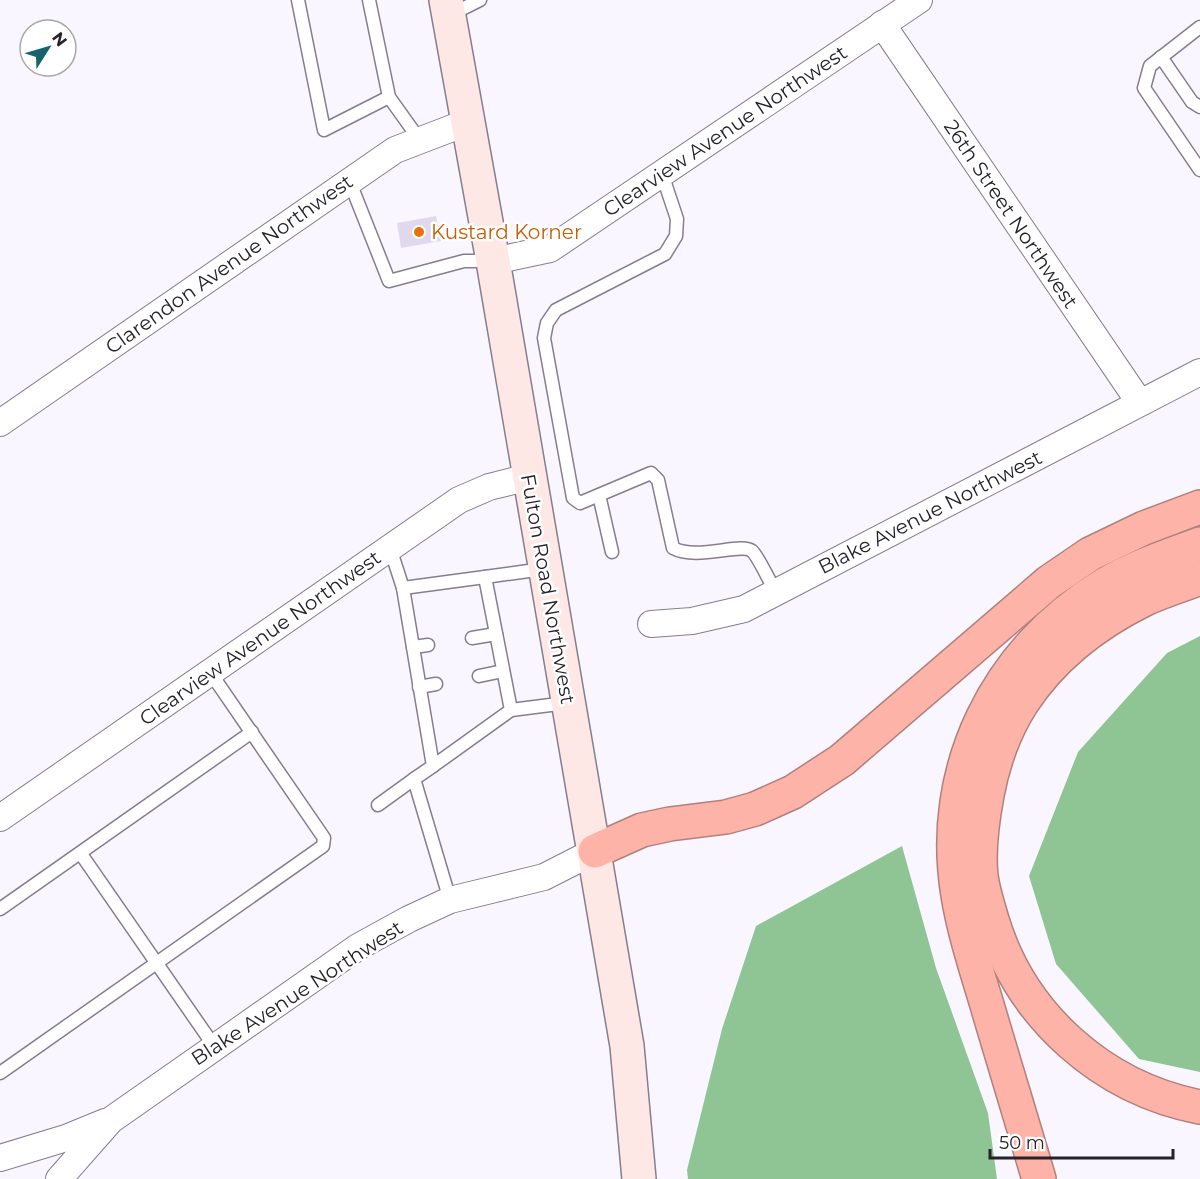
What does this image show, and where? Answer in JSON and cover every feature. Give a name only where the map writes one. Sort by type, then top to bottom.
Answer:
[{"type":"highway","points":[[595,851],[642,830],[726,817],[755,809],[793,792],[842,760],[1049,582],[1090,554],[1144,528],[1200,507]]},
{"type":"highway","points":[[1039,1179],[967,937],[958,893],[955,826],[962,776],[973,741],[991,700],[1021,655],[1037,639],[1104,585],[1148,563],[1200,544]]},
{"type":"highway","points":[[1200,578],[1146,599],[1098,625],[1048,668],[1022,703],[1004,736],[992,768],[981,836],[981,876],[997,937],[1013,971],[1033,1003],[1057,1031],[1083,1054],[1114,1075],[1147,1092],[1200,1107]]},
{"type":"main road","name":"Fulton Road Northwest","points":[[447,8],[493,261],[627,1046],[639,1179]]},
{"type":"street","name":"Clearview Avenue Northwest","points":[[493,261],[550,249],[919,0]]},
{"type":"street","name":"26th Street Northwest","points":[[882,24],[1140,403]]},
{"type":"street","name":"Clarendon Avenue Northwest","points":[[0,423],[395,150],[468,122]]},
{"type":"street","name":"Blake Avenue Northwest","points":[[651,624],[692,621],[744,609],[1200,372]]},
{"type":"street","name":"Clearview Avenue Northwest","points":[[0,818],[459,500],[489,487],[529,477]]},
{"type":"street","name":"Blake Avenue Northwest","points":[[59,1179],[111,1120],[358,947],[450,900],[544,877],[595,851]]},
{"type":"street","name":"Blake Avenue Northwest","points":[[0,1158],[66,1138],[111,1120]]},
{"type":"lane","points":[[298,0],[324,130],[389,97]]},
{"type":"lane","points":[[369,0],[389,97],[419,139]]},
{"type":"lane","points":[[447,8],[480,0]]},
{"type":"lane","points":[[1200,27],[1150,66],[1144,88],[1200,170]]},
{"type":"lane","points":[[1161,57],[1192,102],[1200,107]]},
{"type":"lane","points":[[662,174],[677,219],[676,236],[665,254],[556,310],[547,323],[544,338],[573,498],[580,502],[651,473],[658,480],[673,548],[683,554],[744,547],[753,551],[776,592]]},
{"type":"lane","points":[[349,180],[389,281],[464,261],[493,261]]},
{"type":"lane","points":[[599,495],[612,552]]},
{"type":"lane","points":[[390,548],[403,588],[433,766]]},
{"type":"lane","points":[[403,588],[544,568]]},
{"type":"lane","points":[[485,577],[511,710]]},
{"type":"lane","points":[[472,638],[496,634]]},
{"type":"lane","points":[[412,646],[428,645]]},
{"type":"lane","points":[[479,676],[503,671]]},
{"type":"lane","points":[[0,1073],[323,846],[324,838],[210,672]]},
{"type":"lane","points":[[419,687],[436,684]]},
{"type":"lane","points":[[378,805],[511,710],[567,703]]},
{"type":"lane","points":[[0,909],[252,732]]},
{"type":"lane","points":[[414,779],[450,900]]},
{"type":"lane","points":[[81,854],[214,1046]]},
{"type":"green space","points":[[1200,636],[1200,1072],[1139,1059],[1056,964],[1029,876],[1078,752],[1167,653]]},
{"type":"green space","points":[[902,846],[936,968],[988,1113],[997,1179],[688,1179],[687,1170],[722,1029],[756,926]]},
{"type":"building","name":"Kustard Korner","points":[[436,216],[441,241],[401,248],[397,223]]},
{"type":"place","name":"Kustard Korner","points":[[419,232]]}]
